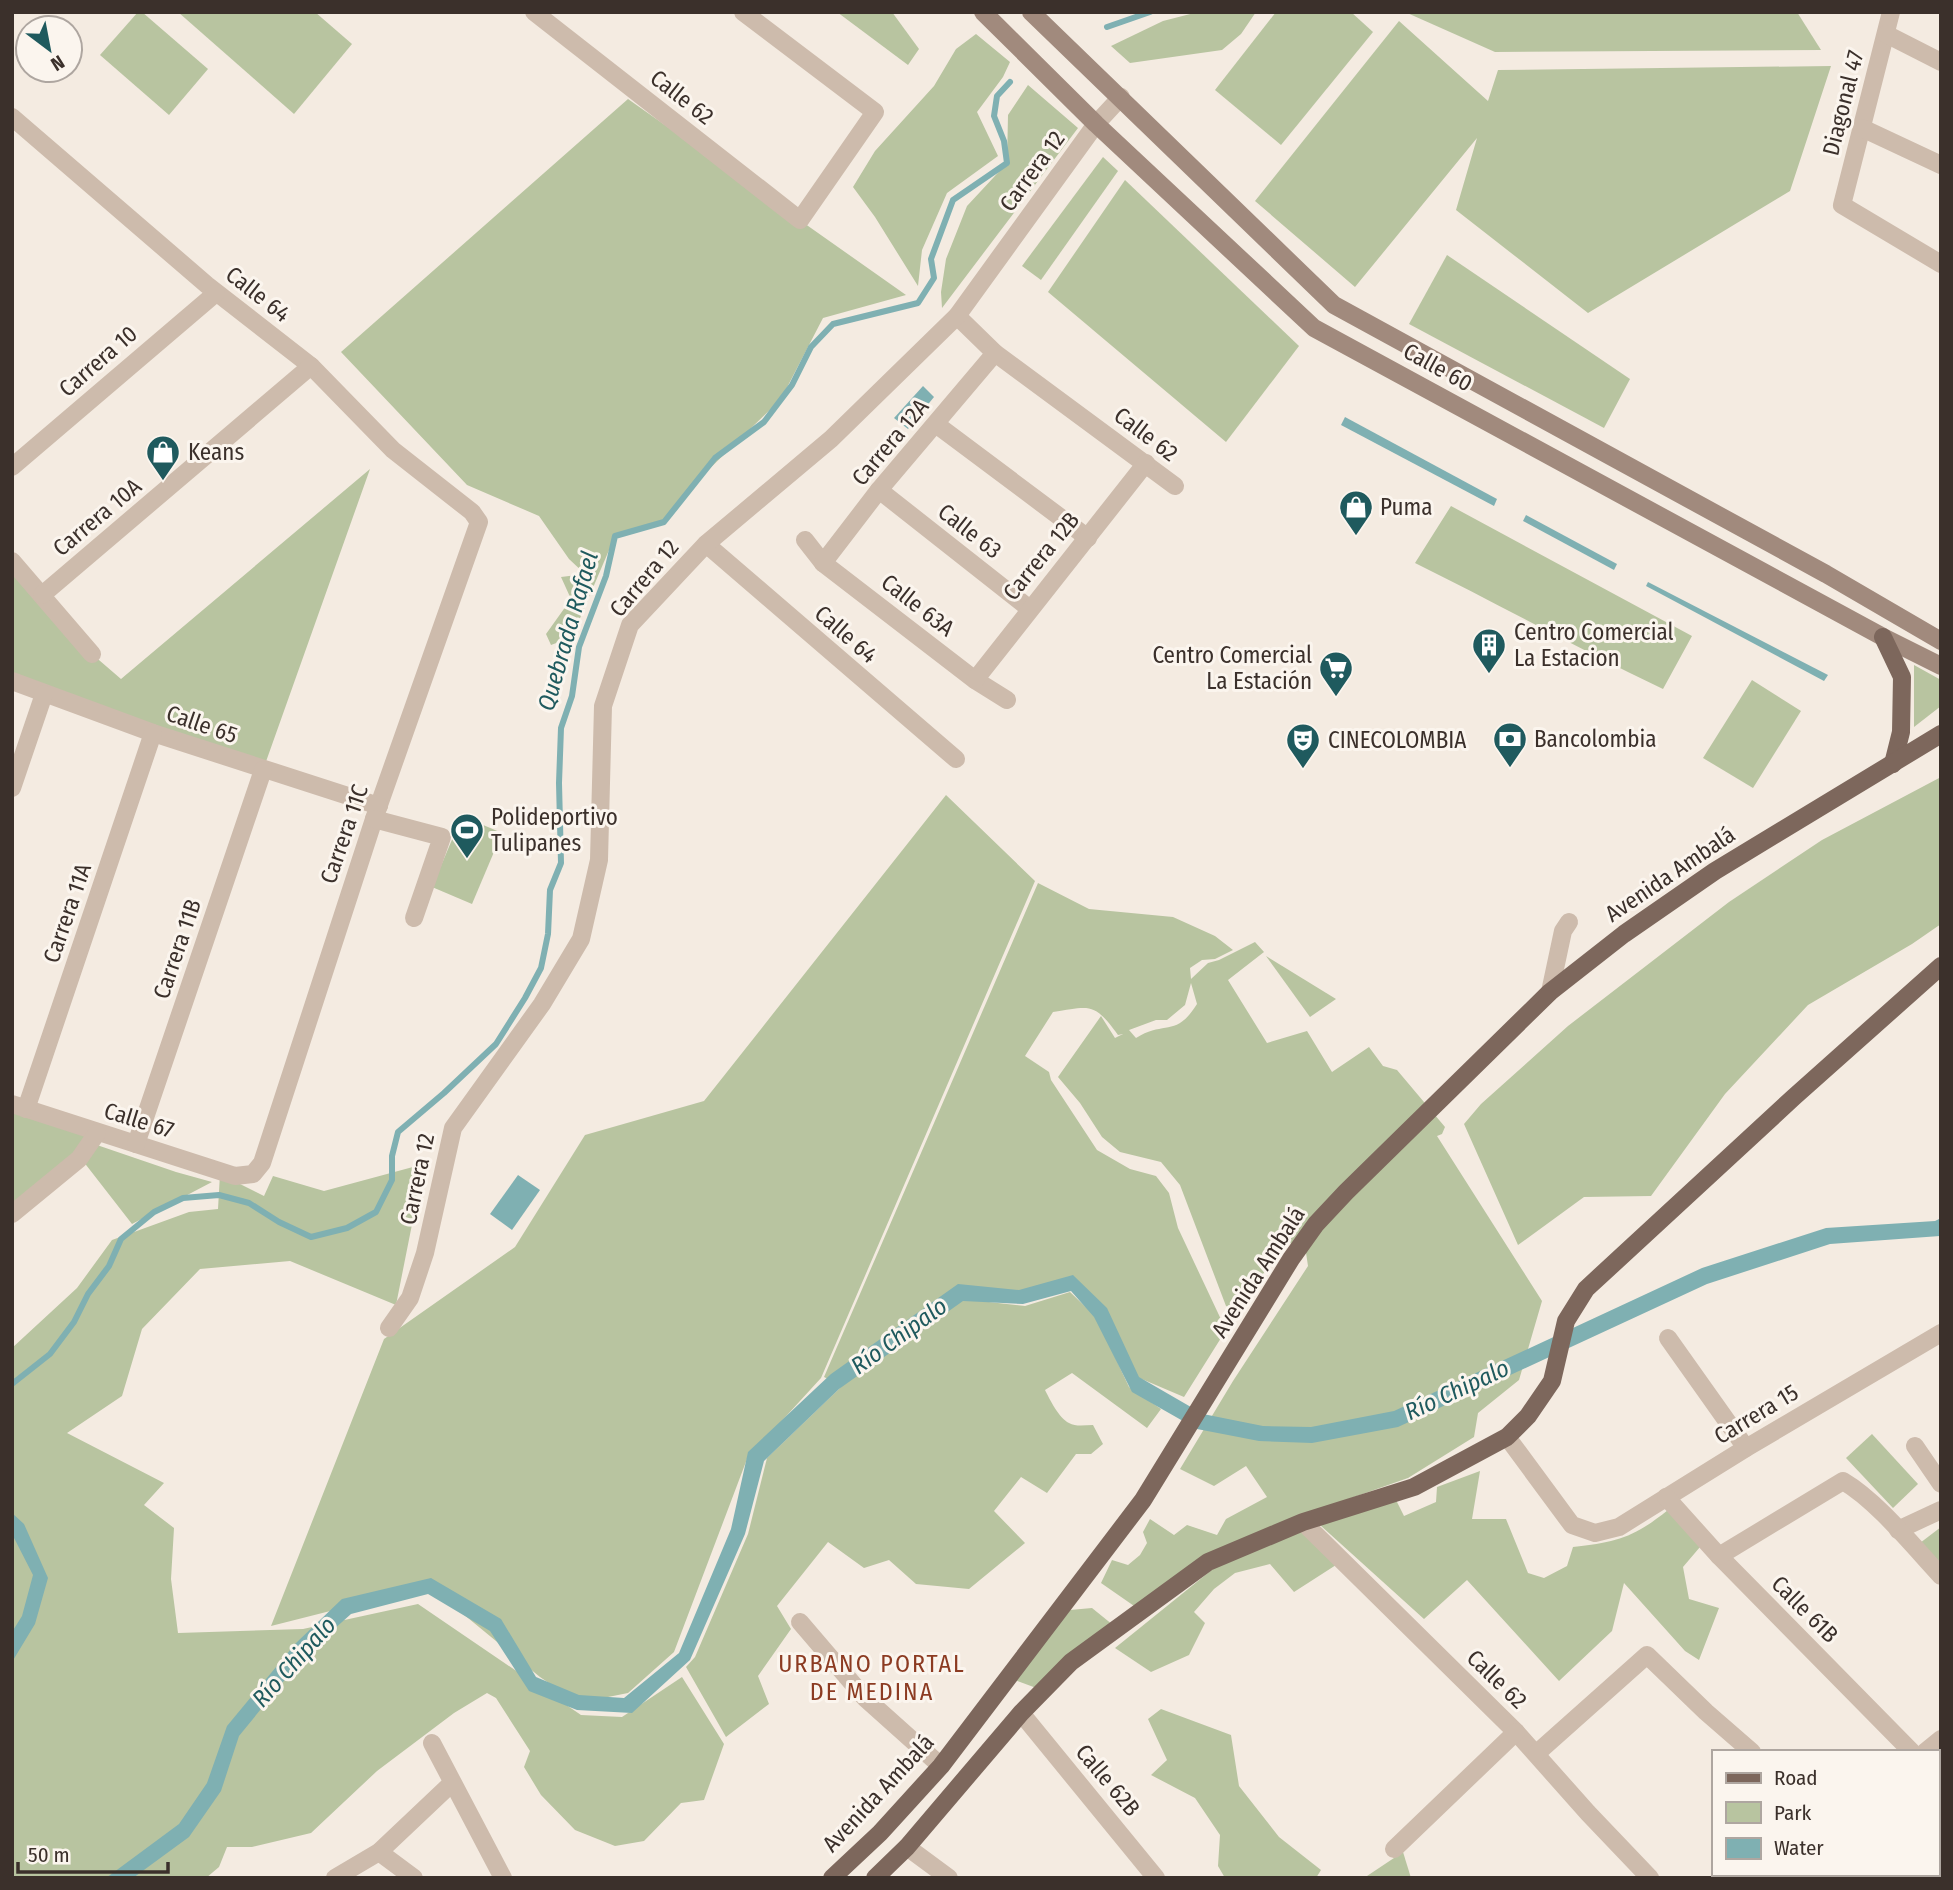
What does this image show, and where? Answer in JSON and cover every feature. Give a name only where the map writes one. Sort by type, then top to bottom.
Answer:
[{"type":"main road","name":"Calle 60","points":[[983,12],[1096,124],[1314,328],[1941,666]]},
{"type":"main road","name":"Calle 60","points":[[1031,12],[1334,305],[1826,574],[1941,641]]},
{"type":"main road","points":[[1883,637],[1902,677],[1900,732],[1893,764]]},
{"type":"main road","name":"Avenida Ambalá","points":[[832,1878],[880,1833],[941,1766],[1143,1500],[1291,1259],[1316,1224],[1346,1192],[1550,992],[1624,934],[1715,871],[1941,734]]},
{"type":"main road","points":[[875,1878],[907,1847],[1021,1713],[1071,1662],[1208,1562],[1303,1522],[1414,1487],[1507,1437],[1528,1416],[1552,1381],[1566,1321],[1586,1289],[1941,966]]},
{"type":"street","name":"Calle 62","points":[[534,12],[800,220],[875,112],[743,12]]},
{"type":"street","name":"Diagonal 47","points":[[1891,12],[1842,205],[1941,264]]},
{"type":"street","points":[[1885,34],[1941,62]]},
{"type":"street","name":"Carrera 12","points":[[389,1328],[410,1298],[425,1253],[453,1128],[542,1004],[581,939],[600,860],[603,706],[630,625],[706,544],[831,439],[957,316],[1096,124],[1121,97]]},
{"type":"street","name":"Calle 64","points":[[12,117],[216,293],[311,366],[393,450],[472,512]]},
{"type":"street","points":[[1862,128],[1941,166]]},
{"type":"street","name":"Carrera 10","points":[[12,467],[216,293]]},
{"type":"street","name":"Calle 62","points":[[957,316],[995,353],[1175,486]]},
{"type":"street","name":"Carrera 12A","points":[[823,563],[879,490],[937,425],[995,353]]},
{"type":"street","name":"Carrera 10A","points":[[42,595],[311,366]]},
{"type":"street","points":[[937,425],[1087,538]]},
{"type":"street","name":"Carrera 12B","points":[[975,680],[1146,463]]},
{"type":"street","name":"Calle 63","points":[[879,490],[1030,609]]},
{"type":"street","name":"Carrera 11C","points":[[253,1174],[262,1163],[376,813],[479,522],[472,512]]},
{"type":"street","name":"Calle 63A","points":[[805,540],[823,563],[975,680],[1007,700]]},
{"type":"street","name":"Calle 64","points":[[706,544],[956,759]]},
{"type":"street","points":[[12,561],[92,654]]},
{"type":"street","name":"Calle 65","points":[[12,681],[442,837],[414,918]]},
{"type":"street","points":[[12,788],[44,694]]},
{"type":"street","name":"Carrera 11A","points":[[19,1106],[153,733]]},
{"type":"street","name":"Carrera 11B","points":[[136,1144],[263,770]]},
{"type":"street","points":[[1550,992],[1563,931],[1569,922]]},
{"type":"street","name":"Calle 67","points":[[19,1106],[235,1176],[253,1174]]},
{"type":"street","points":[[12,1214],[79,1159],[97,1133]]},
{"type":"street","name":"Carrera 15","points":[[1507,1437],[1572,1525],[1595,1534],[1619,1527],[1746,1448],[1939,1337]]},
{"type":"street","points":[[1668,1338],[1746,1448]]},
{"type":"street","points":[[1915,1446],[1941,1484]]},
{"type":"street","points":[[1719,1556],[1843,1481],[1853,1487],[1898,1530],[1941,1576]]},
{"type":"street","name":"Calle 61B","points":[[1666,1497],[1719,1556],[1910,1750]]},
{"type":"street","points":[[1898,1530],[1941,1510]]},
{"type":"street","name":"Calle 62","points":[[1303,1522],[1516,1732],[1650,1878]]},
{"type":"street","points":[[800,1622],[864,1698],[941,1766]]},
{"type":"street","points":[[1537,1754],[1647,1655],[1706,1713],[1750,1750]]},
{"type":"street","name":"Calle 62B","points":[[1021,1713],[1156,1878]]},
{"type":"street","points":[[1394,1849],[1516,1732]]},
{"type":"street","points":[[432,1743],[503,1878]]},
{"type":"street","points":[[335,1878],[379,1852],[452,1783]]},
{"type":"street","points":[[907,1847],[949,1878]]},
{"type":"street","points":[[379,1852],[414,1878]]},
{"type":"green space","points":[[138,12],[142,12],[208,69],[169,115],[100,55]]},
{"type":"green space","points":[[178,12],[315,12],[352,44],[294,114]]},
{"type":"green space","points":[[837,12],[892,12],[919,49],[908,65]]},
{"type":"green space","points":[[1198,12],[1256,12],[1241,34],[1222,50],[1130,63],[1111,46],[1163,21]]},
{"type":"green space","points":[[1276,12],[1351,12],[1373,32],[1281,145],[1215,90]]},
{"type":"green space","points":[[1405,12],[1797,12],[1821,50],[1495,52]]},
{"type":"green space","points":[[1399,21],[1488,101],[1498,70],[1831,66],[1790,191],[1588,313],[1456,210],[1477,138],[1355,287],[1255,201]]},
{"type":"green space","points":[[976,34],[1010,62],[1003,77],[977,112],[998,156],[947,193],[922,250],[918,286],[853,187],[875,151],[934,86],[956,49]]},
{"type":"green space","points":[[1028,85],[1078,128],[942,308],[941,292],[946,259],[967,206],[1007,163],[1008,115]]},
{"type":"green space","points":[[628,99],[906,295],[823,318],[781,399],[699,479],[664,522],[615,536],[572,637],[551,645],[546,634],[571,599],[561,577],[585,574],[569,559],[539,516],[467,485],[341,352]]},
{"type":"green space","points":[[1103,157],[1118,171],[1041,280],[1022,266]]},
{"type":"green space","points":[[1125,180],[1299,346],[1226,442],[1048,292]]},
{"type":"green space","points":[[1447,255],[1630,379],[1604,428],[1409,324]]},
{"type":"green space","points":[[370,469],[263,770],[12,681],[12,569],[92,654],[121,679]]},
{"type":"green space","points":[[1451,506],[1692,636],[1663,689],[1415,563]]},
{"type":"green space","points":[[1914,665],[1941,680],[1941,706],[1914,727]]},
{"type":"green space","points":[[1752,680],[1801,711],[1753,788],[1703,758]]},
{"type":"green space","points":[[1941,777],[1941,924],[1808,1005],[1725,1094],[1651,1196],[1584,1197],[1518,1245],[1464,1124],[1481,1104],[1568,1026],[1729,902],[1822,840]]},
{"type":"green space","points":[[946,795],[1035,881],[821,1378],[747,1459],[674,1652],[628,1693],[578,1703],[540,1677],[429,1586],[271,1626],[384,1339],[515,1247],[585,1135],[704,1101]]},
{"type":"green space","name":"Polideportivo Tulipanes","points":[[462,816],[502,833],[472,904],[432,887]]},
{"type":"green space","points":[[1038,883],[1089,909],[1173,917],[1215,936],[1233,950],[1215,959],[1202,960],[1190,968],[1191,979],[1208,963],[1255,942],[1264,952],[1228,980],[1267,1043],[1307,1031],[1332,1072],[1369,1047],[1383,1066],[1397,1070],[1445,1127],[1442,1134],[1437,1136],[1542,1301],[1519,1380],[1478,1413],[1474,1437],[1408,1478],[1303,1515],[1137,1608],[1101,1583],[1112,1560],[1128,1565],[1140,1555],[1147,1543],[1143,1532],[1150,1519],[1174,1535],[1187,1525],[1217,1535],[1226,1519],[1267,1497],[1246,1466],[1214,1486],[1180,1469],[1233,1381],[1308,1266],[1305,1246],[1296,1248],[1287,1240],[1237,1311],[1226,1306],[1180,1185],[1161,1162],[1120,1152],[1102,1137],[1080,1103],[1058,1077],[1101,1016],[1115,1038],[1123,1034],[1118,1035],[1103,1017],[1097,1012],[1076,1008],[1053,1012],[1025,1056],[1049,1072],[1051,1080],[1097,1150],[1130,1169],[1156,1176],[1169,1193],[1178,1228],[1226,1330],[1184,1397],[1137,1377],[1072,1279],[1021,1294],[959,1289],[830,1380],[824,1377]],"holes":[[[1191,983],[1197,1004],[1190,1014],[1176,1025],[1136,1038],[1129,1030],[1156,1020],[1167,1020],[1185,1005]]]},
{"type":"green space","points":[[1266,956],[1336,999],[1310,1017]]},
{"type":"green space","points":[[12,1104],[97,1133],[12,1214]]},
{"type":"green space","points":[[94,1144],[212,1182],[132,1224],[83,1161]]},
{"type":"green space","points":[[424,1164],[396,1305],[290,1261],[200,1269],[142,1329],[122,1396],[67,1433],[164,1483],[144,1505],[174,1528],[171,1579],[178,1633],[303,1629],[418,1604],[581,1715],[622,1717],[682,1677],[724,1744],[704,1800],[681,1803],[644,1841],[615,1846],[575,1830],[541,1795],[524,1767],[530,1751],[496,1698],[487,1693],[454,1713],[377,1771],[311,1833],[252,1847],[227,1847],[219,1867],[206,1878],[12,1878],[12,1348],[77,1288],[112,1240],[189,1212],[218,1209],[220,1174],[264,1196],[273,1176],[324,1191]]},
{"type":"green space","points":[[1070,1292],[1096,1317],[1129,1387],[1161,1409],[1147,1428],[1072,1373],[1045,1390],[1065,1421],[1075,1425],[1093,1425],[1103,1444],[1091,1454],[1076,1454],[1047,1493],[1021,1477],[994,1511],[1025,1543],[969,1589],[916,1584],[889,1560],[864,1568],[828,1542],[777,1606],[791,1629],[758,1676],[769,1704],[726,1737],[686,1667],[695,1657],[748,1534],[767,1458],[842,1386],[962,1299],[1025,1306]]},
{"type":"green space","points":[[1872,1434],[1918,1484],[1893,1508],[1846,1458]]},
{"type":"green space","points":[[1480,1471],[1472,1519],[1506,1519],[1528,1573],[1544,1578],[1567,1566],[1573,1547],[1624,1537],[1645,1527],[1668,1510],[1700,1547],[1683,1567],[1689,1599],[1719,1608],[1699,1660],[1685,1651],[1624,1583],[1612,1631],[1559,1681],[1467,1580],[1424,1619],[1320,1525],[1396,1500],[1404,1516],[1436,1502],[1437,1487]]},
{"type":"green space","points":[[1941,1527],[1941,1568],[1920,1543]]},
{"type":"green space","points":[[1299,1530],[1336,1565],[1294,1592],[1270,1564],[1235,1573],[1214,1589],[1194,1612],[1205,1623],[1189,1655],[1151,1672],[1115,1648],[1224,1560]]},
{"type":"green space","points":[[1092,1608],[1113,1625],[1039,1689],[1015,1680],[1070,1610]]},
{"type":"green space","points":[[1161,1709],[1231,1735],[1239,1786],[1279,1837],[1321,1870],[1316,1878],[1225,1878],[1218,1866],[1220,1835],[1195,1798],[1151,1775],[1167,1760],[1148,1719]]},
{"type":"green space","points":[[1403,1852],[1411,1878],[1364,1878]]},
{"type":"water","points":[[923,386],[934,397],[908,429],[894,418]]},
{"type":"water","points":[[1345,417],[1497,499],[1494,506],[1341,425]]},
{"type":"water","points":[[1526,515],[1617,564],[1614,570],[1523,521]]},
{"type":"water","points":[[1648,582],[1828,675],[1824,681],[1646,586]]},
{"type":"water","points":[[518,1175],[540,1190],[512,1230],[490,1214]]},
{"type":"water","name":"Río Chipalo","points":[[1941,1218],[1940,1236],[1830,1244],[1707,1284],[1398,1427],[1312,1443],[1259,1441],[1197,1429],[1132,1392],[1094,1317],[1071,1291],[1023,1304],[963,1301],[839,1389],[764,1461],[745,1534],[690,1660],[632,1713],[577,1710],[529,1691],[490,1631],[428,1594],[351,1614],[305,1655],[239,1736],[221,1791],[189,1837],[133,1878],[106,1878],[179,1824],[207,1783],[227,1726],[296,1643],[342,1599],[431,1578],[501,1619],[536,1677],[579,1695],[624,1698],[679,1653],[731,1529],[748,1452],[831,1374],[958,1284],[1019,1290],[1073,1275],[1107,1308],[1139,1377],[1203,1414],[1263,1426],[1311,1427],[1394,1411],[1702,1268],[1826,1228],[1935,1221]]},
{"type":"water","points":[[12,1513],[24,1524],[48,1578],[35,1624],[12,1662],[12,1632],[22,1616],[33,1575],[12,1534]]},
{"type":"waterway","name":"Quebrada Rafael","points":[[1107,27],[1150,12]]},
{"type":"waterway","name":"Quebrada Rafael","points":[[12,1384],[50,1354],[74,1322],[88,1294],[109,1266],[121,1239],[154,1212],[183,1198],[219,1195],[249,1203],[279,1222],[311,1237],[347,1228],[376,1212],[392,1180],[392,1156],[398,1132],[496,1044],[541,968],[548,934],[550,890],[561,863],[561,728],[572,696],[579,647],[606,576],[615,536],[664,522],[715,458],[764,422],[792,385],[811,347],[833,324],[918,303],[934,278],[931,259],[953,200],[1007,163],[1004,141],[994,116],[997,96],[1010,82]]},
{"type":"place","name":"Keans","points":[[163,482]]},
{"type":"place","name":"Puma","points":[[1356,537]]},
{"type":"place","name":"Centro Comercial La Estacion","points":[[1489,675]]},
{"type":"place","name":"Centro Comercial La Estación","points":[[1336,698]]},
{"type":"place","name":"Bancolombia","points":[[1510,769]]},
{"type":"place","name":"CINECOLOMBIA","points":[[1303,770]]},
{"type":"place","name":"Polideportivo Tulipanes","points":[[467,860]]},
{"type":"district","name":"URBANO PORTAL DE MEDINA","points":[[872,1678]]}]
